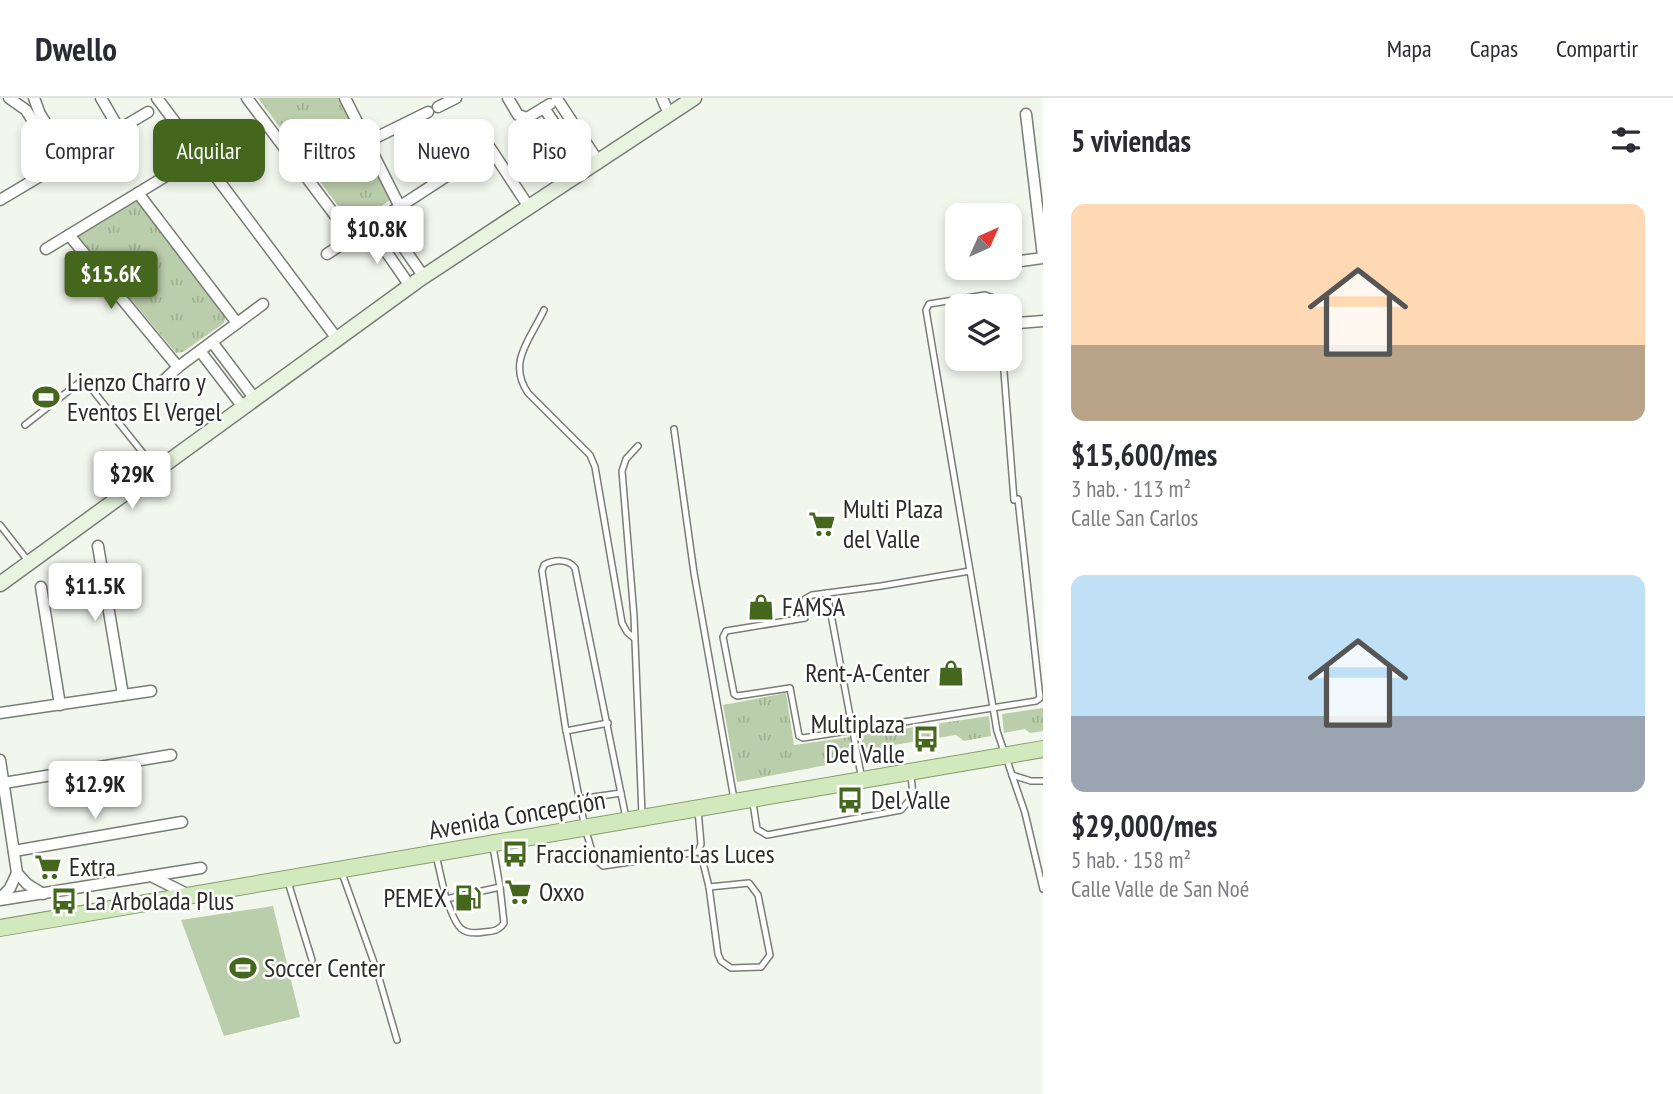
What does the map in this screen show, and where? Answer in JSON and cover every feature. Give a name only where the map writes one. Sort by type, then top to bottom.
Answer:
[{"type":"main road","name":"Avenida Concepción","points":[[0,928],[910,774],[1043,749]]},
{"type":"street","points":[[9,98],[38,119]]},
{"type":"street","points":[[34,98],[36,116]]},
{"type":"street","points":[[101,98],[114,119]]},
{"type":"street","points":[[157,98],[338,340]]},
{"type":"street","points":[[247,98],[352,238]]},
{"type":"street","points":[[345,98],[356,119]]},
{"type":"street","points":[[380,136],[456,98]]},
{"type":"street","points":[[508,98],[514,110],[523,118],[558,99],[598,161]]},
{"type":"street","points":[[662,98],[669,114]]},
{"type":"street","points":[[591,165],[687,100]]},
{"type":"street","points":[[544,108],[551,119]]},
{"type":"street","points":[[136,119],[148,112]]},
{"type":"street","points":[[1022,260],[1043,257],[1026,114]]},
{"type":"street","points":[[1030,137],[1043,136]]},
{"type":"street","points":[[494,154],[529,206]]},
{"type":"street","points":[[380,168],[400,207]]},
{"type":"street","points":[[0,200],[30,182]]},
{"type":"street","points":[[46,249],[156,182]]},
{"type":"street","points":[[327,254],[438,182]]},
{"type":"street","points":[[0,584],[424,276],[565,182]]},
{"type":"street","points":[[138,193],[237,323]]},
{"type":"street","points":[[383,218],[424,276]]},
{"type":"street","points":[[369,228],[410,286]]},
{"type":"street","points":[[69,235],[178,367]]},
{"type":"street","points":[[158,386],[178,367],[263,304]]},
{"type":"street","points":[[1022,323],[1043,321]]},
{"type":"street","points":[[212,342],[249,403]]},
{"type":"street","points":[[200,351],[249,403]]},
{"type":"street","points":[[98,546],[124,695]]},
{"type":"street","points":[[41,587],[60,705]]},
{"type":"street","points":[[0,713],[151,691]]},
{"type":"street","points":[[4,783],[171,755]]},
{"type":"street","points":[[0,760],[4,783],[4,817],[17,873],[0,900]]},
{"type":"street","points":[[14,851],[182,822]]},
{"type":"street","points":[[0,900],[201,868]]},
{"type":"street","points":[[17,873],[27,884],[43,894]]},
{"type":"street","points":[[151,876],[192,896]]},
{"type":"lane","points":[[945,302],[929,304],[926,308],[997,731],[1025,813],[1043,889]]},
{"type":"lane","points":[[544,310],[519,362],[521,382],[528,393],[590,454],[595,467],[622,622],[634,638]]},
{"type":"lane","points":[[970,571],[807,597],[804,601],[805,618],[724,633],[733,693],[737,696],[790,688],[800,738],[1036,701],[1041,696],[1018,499],[1014,500],[1004,371]]},
{"type":"lane","points":[[25,425],[80,382],[86,382],[157,471]]},
{"type":"lane","points":[[674,429],[694,573],[734,802]]},
{"type":"lane","points":[[634,820],[634,638],[622,471],[626,459],[638,446]]},
{"type":"lane","points":[[0,525],[29,562]]},
{"type":"lane","points":[[634,820],[621,793],[575,568],[566,561],[548,563],[542,571],[566,731],[585,828],[594,858],[603,866],[695,853],[700,850]]},
{"type":"lane","points":[[827,593],[862,780]]},
{"type":"lane","points":[[566,731],[608,723]]},
{"type":"lane","points":[[752,799],[757,829],[767,835],[901,810],[913,796],[910,774]]},
{"type":"lane","points":[[1012,775],[1031,781],[1043,781]]},
{"type":"lane","points":[[579,799],[621,793]]},
{"type":"lane","points":[[698,809],[700,850],[709,887],[718,954],[721,961],[731,968],[761,967],[770,955],[755,888],[749,883],[709,887]]},
{"type":"lane","points":[[436,854],[446,899],[458,927],[464,932],[474,934],[498,930],[504,923],[492,844]]},
{"type":"lane","points":[[341,870],[377,971],[397,1040]]},
{"type":"lane","points":[[287,879],[312,960]]},
{"type":"lane","points":[[446,899],[500,887]]},
{"type":"green space","points":[[258,98],[339,98],[350,119],[279,119],[279,126]]},
{"type":"green space","points":[[380,180],[390,200],[353,226],[320,182]]},
{"type":"green space","points":[[137,201],[226,316],[224,323],[183,352],[176,353],[78,236]]},
{"type":"green space","points":[[786,693],[794,745],[850,737],[853,760],[737,782],[723,705]]},
{"type":"green space","points":[[1043,708],[1043,731],[1030,733],[1025,729],[1004,733],[1002,714]]},
{"type":"green space","points":[[989,716],[991,736],[964,741],[956,735],[888,746],[885,756],[865,759],[861,735]]},
{"type":"green space","name":"Soccer Center","points":[[273,906],[300,1017],[224,1036],[181,920]]},
{"type":"place","name":"Lienzo Charro y Eventos El Vergel","points":[[46,397]]},
{"type":"place","name":"Multi Plaza del Valle","points":[[822,524]]},
{"type":"place","name":"FAMSA","points":[[761,607]]},
{"type":"place","name":"Rent-A-Center","points":[[951,673]]},
{"type":"place","name":"Multiplaza Del Valle","points":[[926,739]]},
{"type":"place","name":"Del Valle","points":[[850,800]]},
{"type":"place","name":"Fraccionamiento Las Luces","points":[[515,854]]},
{"type":"place","name":"Extra","points":[[48,867]]},
{"type":"place","name":"Oxxo","points":[[518,892]]},
{"type":"place","name":"PEMEX","points":[[468,898]]},
{"type":"place","name":"La Arbolada Plus","points":[[64,901]]},
{"type":"place","name":"Soccer Center","points":[[243,968]]}]
